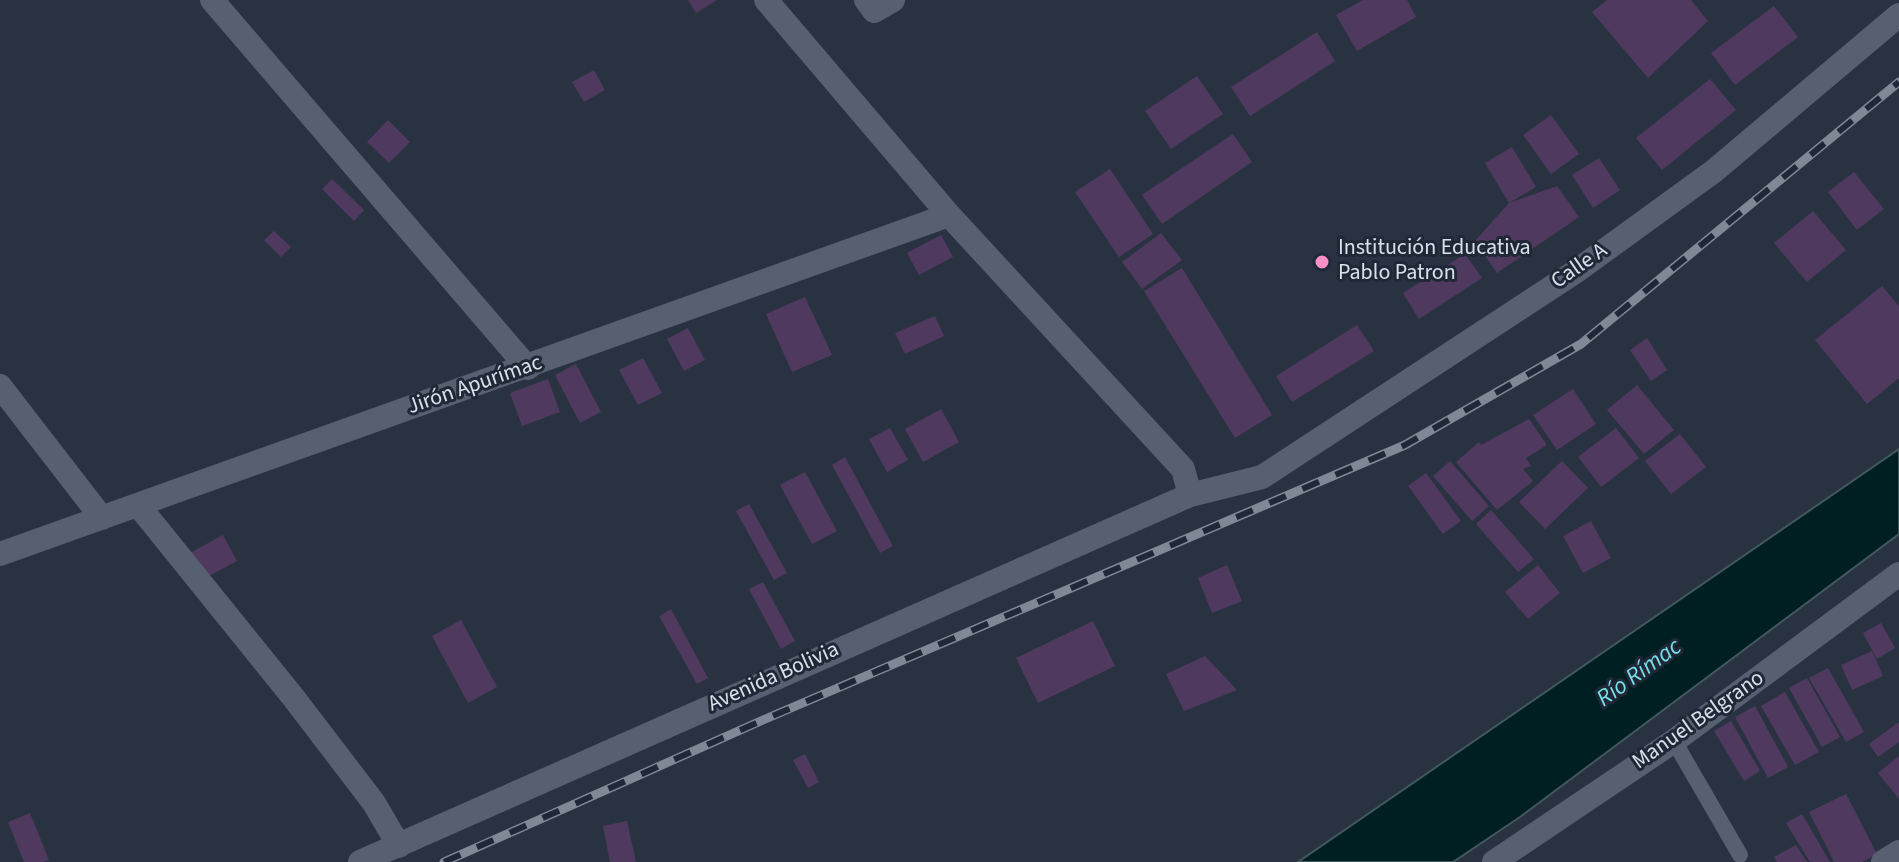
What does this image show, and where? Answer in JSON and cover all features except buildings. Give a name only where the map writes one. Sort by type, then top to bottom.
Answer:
[{"type":"street","points":[[212,0],[528,368]]},
{"type":"street","points":[[766,0],[949,215],[1183,469],[1190,495]]},
{"type":"street","name":"Calle A","points":[[1190,495],[1262,477],[1575,272],[1714,171],[1899,15]]},
{"type":"street","name":"Jirón Apurímac","points":[[0,554],[528,368],[949,215]]},
{"type":"street","points":[[0,386],[102,518]]},
{"type":"street","name":"Avenida Bolivia","points":[[360,862],[1190,495]]},
{"type":"street","points":[[138,505],[347,767],[374,803],[399,846]]},
{"type":"street","name":"Manuel Belgrano","points":[[1494,862],[1674,741],[1899,574]]},
{"type":"street","points":[[1883,862],[1899,852]]},
{"type":"lane","points":[[1674,741],[1740,855]]},
{"type":"water","name":"Río Rímac","points":[[1899,449],[1899,534],[1520,817],[1453,862],[1298,862]]},
{"type":"railway","points":[[444,862],[763,720],[1405,445],[1581,344],[1899,82]]},
{"type":"place","name":"Institución Educativa Pablo Patron","points":[[1322,262]]}]
